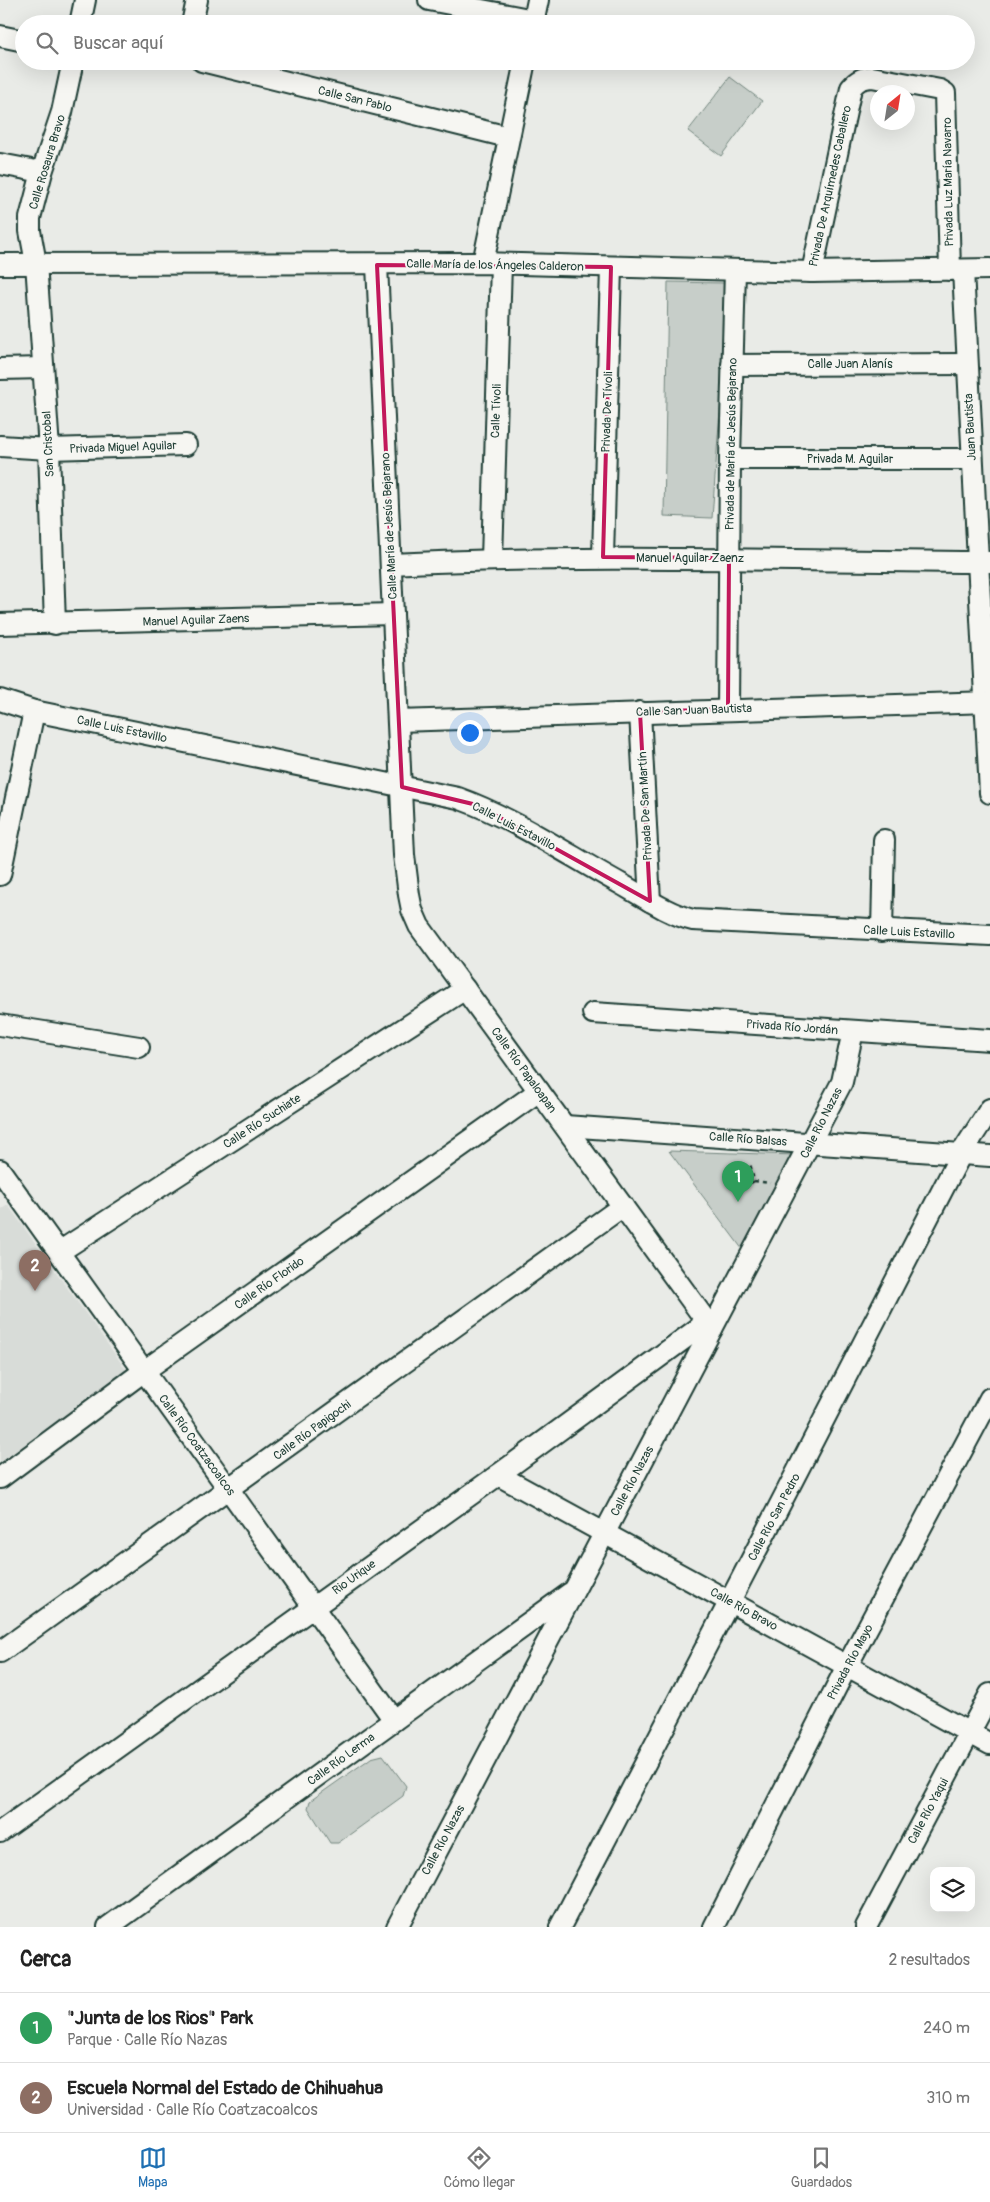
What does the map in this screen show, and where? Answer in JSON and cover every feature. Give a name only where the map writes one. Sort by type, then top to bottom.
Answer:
[{"type":"street","points":[[82,15],[86,0]]},
{"type":"street","points":[[194,15],[197,0]]},
{"type":"street","points":[[428,0],[500,15]]},
{"type":"street","points":[[535,15],[538,0]]},
{"type":"street","points":[[0,36],[15,39]]},
{"type":"street","name":"Calle Rosaura Bravo","points":[[36,263],[32,246],[30,218],[42,172],[62,112],[71,70]]},
{"type":"street","name":"Calle San Pablo","points":[[239,70],[508,136]]},
{"type":"street","points":[[492,264],[508,136],[523,70]]},
{"type":"street","name":"Privada De Arquímedes Caballero","points":[[812,272],[851,88],[863,78],[872,77],[940,90],[946,95]]},
{"type":"street","name":"Privada Luz María Navarro","points":[[946,95],[957,270]]},
{"type":"street","points":[[0,164],[42,172]]},
{"type":"street","name":"San Cristobal","points":[[36,263],[49,449],[55,624]]},
{"type":"street","name":"Calle María de los Ángeles Calderon","points":[[0,264],[492,264],[812,272],[990,269]]},
{"type":"street","name":"Calle María de Jesús Bejarano","points":[[377,264],[402,787]]},
{"type":"street","name":"Calle Tívoli","points":[[492,264],[492,559]]},
{"type":"street","name":"Privada De Tívoli","points":[[603,557],[610,267]]},
{"type":"street","name":"Privada de María de Jesús Bejarano","points":[[728,709],[730,459],[735,270]]},
{"type":"street","name":"Juan Bautista","points":[[957,270],[967,364],[971,458],[984,562],[990,793]]},
{"type":"street","name":"Calle Juan Alanís","points":[[732,365],[967,364]]},
{"type":"street","points":[[0,368],[43,368]]},
{"type":"street","name":"Privada Miguel Aguilar","points":[[0,446],[49,449],[186,445]]},
{"type":"street","name":"Privada M. Aguilar","points":[[730,459],[971,458]]},
{"type":"street","name":"Manuel Aguilar Zaenz","points":[[390,564],[492,559],[603,557],[984,562]]},
{"type":"street","name":"Manuel Aguilar Zaens","points":[[0,624],[393,614]]},
{"type":"street","name":"Calle Luis Estavillo","points":[[0,700],[34,711],[458,798],[503,817],[650,901],[693,920],[990,935]]},
{"type":"street","name":"Calle San Juan Bautista","points":[[398,721],[988,702]]},
{"type":"street","points":[[0,875],[34,711]]},
{"type":"street","name":"Privada De San Martín","points":[[640,712],[650,901]]},
{"type":"street","name":"Calle Río Papaloapan","points":[[402,787],[404,855],[412,910],[419,926],[710,1325]]},
{"type":"street","points":[[882,931],[884,840]]},
{"type":"street","name":"Calle Río Suchiate","points":[[59,1252],[465,989]]},
{"type":"street","name":"Privada Río Jordán","points":[[594,1013],[990,1040]]},
{"type":"street","points":[[0,1025],[139,1047]]},
{"type":"street","name":"Calle Río Nazas","points":[[397,1927],[605,1533],[710,1325],[811,1144],[842,1082],[853,1031]]},
{"type":"street","name":"Calle Río Florido","points":[[0,1478],[144,1371],[539,1091]]},
{"type":"street","name":"Calle Río San Pedro","points":[[560,1927],[729,1601],[782,1504],[960,1154],[990,1109]]},
{"type":"street","name":"Calle Río Balsas","points":[[565,1126],[990,1156]]},
{"type":"street","name":"Calle Río Coatzacoalcos","points":[[0,1170],[394,1720]]},
{"type":"street","name":"Calle Río Papigochi","points":[[0,1652],[229,1490],[623,1206]]},
{"type":"street","name":"Rio Urique","points":[[0,1832],[710,1325]]},
{"type":"street","name":"Privada Río Mayo","points":[[714,1927],[848,1666],[990,1398]]},
{"type":"street","name":"Calle Río Bravo","points":[[498,1475],[990,1744]]},
{"type":"street","name":"Calle Río Lerma","points":[[108,1927],[574,1590]]},
{"type":"street","name":"Calle Río Yaqui","points":[[866,1927],[990,1694]]},
{"type":"path","points":[[750,1163],[754,1181]]},
{"type":"path","points":[[738,1192],[754,1181],[772,1183]]},
{"type":"highlighted area","points":[[377,265],[611,267],[603,557],[729,558],[728,709],[640,712],[650,901],[477,805],[402,787]]},
{"type":"shaded area","points":[[730,77],[762,101],[721,156],[688,131]]},
{"type":"shaded area","points":[[668,282],[725,283],[729,288],[712,518],[664,516]]},
{"type":"shaded area","points":[[669,1151],[796,1155],[743,1250]]},
{"type":"shaded area","points":[[8,1205],[127,1371],[0,1462],[0,1210]]},
{"type":"shaded area","points":[[383,1755],[406,1786],[403,1796],[338,1843],[330,1843],[308,1808],[310,1801],[371,1758]]},
{"type":"place","name":"\"Junta de los Rios\" Park","points":[[738,1202]]},
{"type":"place","name":"Escuela Normal del Estado de Chihuahua","points":[[35,1291]]}]
